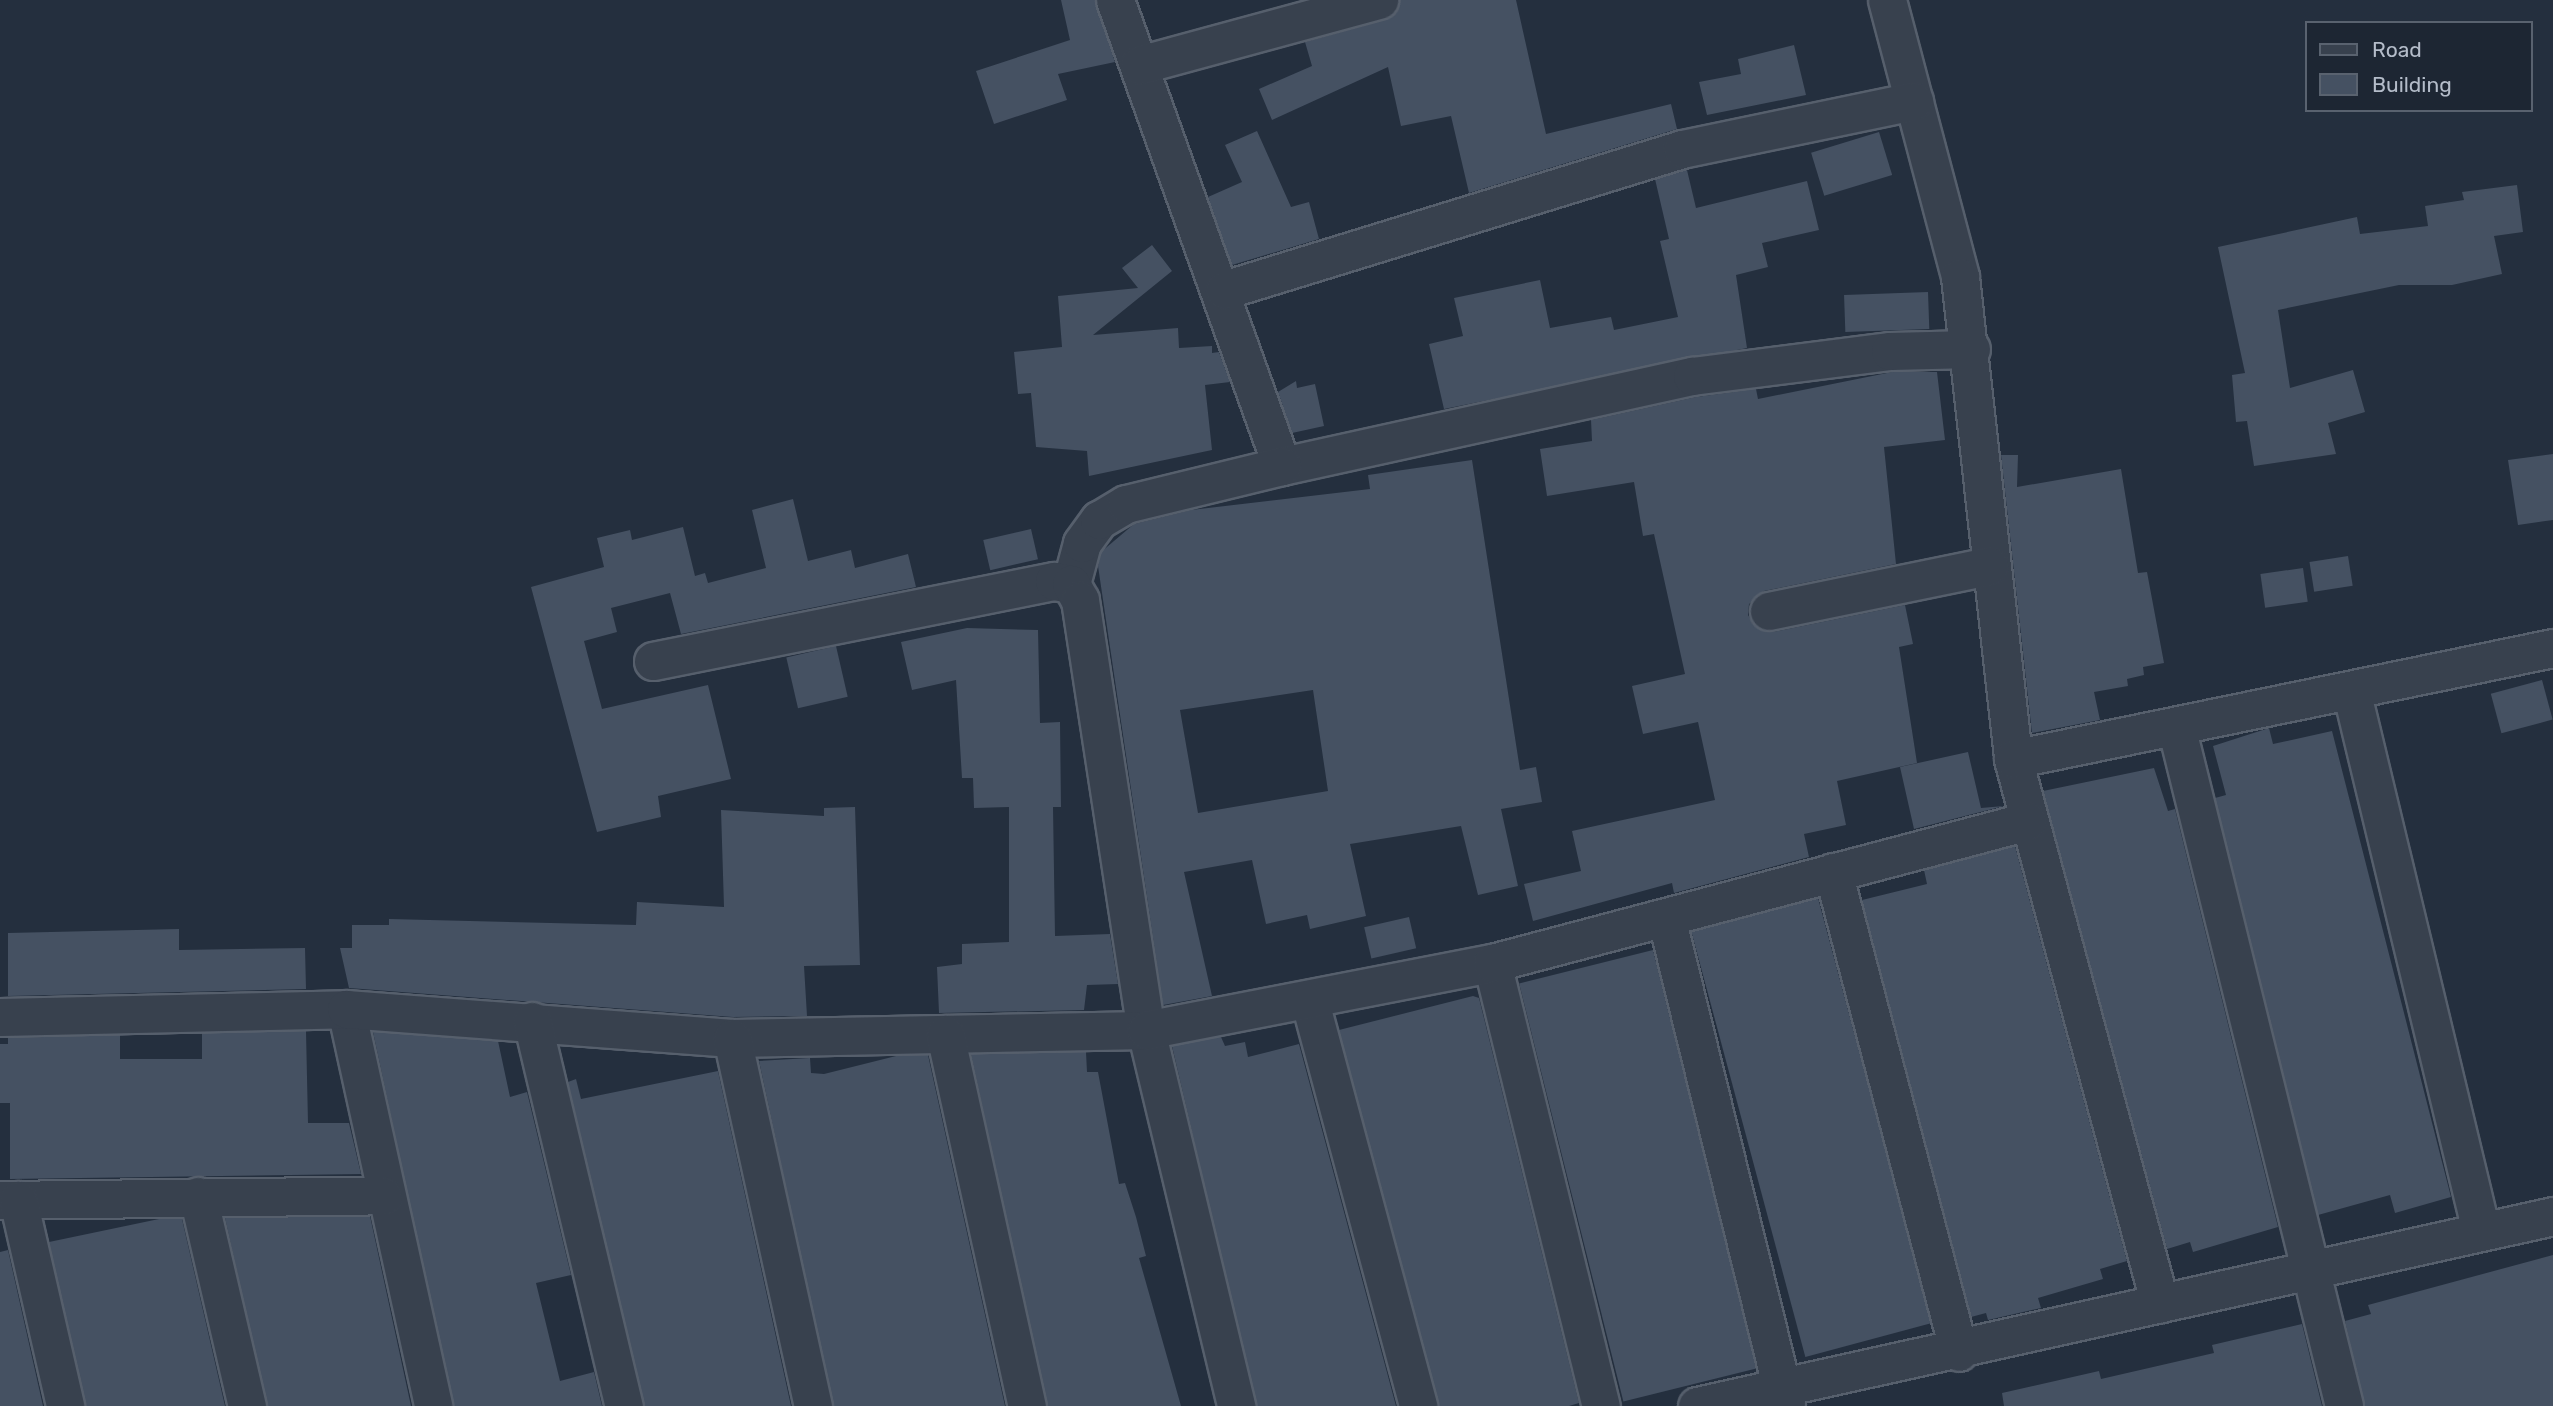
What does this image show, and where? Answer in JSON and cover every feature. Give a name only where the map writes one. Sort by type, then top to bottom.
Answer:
[{"type":"street","points":[[1115,0],[1224,290],[1282,466]]},
{"type":"street","points":[[1139,65],[1379,0]]},
{"type":"street","points":[[1887,0],[1960,277],[1971,349],[1989,566],[2013,760],[2160,1304]]},
{"type":"street","points":[[1224,290],[1669,152],[1914,101]]},
{"type":"street","points":[[1236,1406],[1146,1030],[1080,600],[1071,584],[1082,543],[1099,520],[1126,504],[1282,466],[1692,376],[1890,351],[1971,349]]},
{"type":"street","points":[[1769,611],[1989,566]]},
{"type":"street","points":[[653,661],[1054,581],[1071,584]]},
{"type":"street","points":[[2013,760],[2176,726],[2352,694],[2553,648]]},
{"type":"street","points":[[2352,694],[2480,1231]]},
{"type":"street","points":[[2176,726],[2307,1270],[2344,1406]]},
{"type":"street","points":[[0,1017],[346,1009],[732,1038],[1146,1030],[1310,1002],[1492,963],[1667,921],[1833,872],[2028,821]]},
{"type":"street","points":[[1833,872],[1959,1352]]},
{"type":"street","points":[[1667,921],[1783,1396]]},
{"type":"street","points":[[1492,963],[1601,1406]]},
{"type":"street","points":[[1310,1002],[1418,1406]]},
{"type":"street","points":[[346,1009],[383,1195],[433,1406]]},
{"type":"street","points":[[533,1021],[624,1406]]},
{"type":"street","points":[[945,1034],[1027,1406]]},
{"type":"street","points":[[732,1038],[813,1406]]},
{"type":"street","points":[[65,1406],[9,1200],[383,1195]]},
{"type":"street","points":[[198,1196],[247,1406]]},
{"type":"street","points":[[1697,1406],[1783,1396],[2160,1304],[2553,1216]]},
{"type":"building","points":[[1061,0],[1095,0],[1115,62],[1058,74],[1067,100],[994,124],[976,71],[1070,40]]},
{"type":"building","points":[[1399,0],[1516,0],[1546,134],[1671,104],[1677,129],[1469,193],[1451,116],[1401,126],[1388,67],[1272,120],[1259,89],[1312,66],[1305,42],[1385,20]]},
{"type":"building","points":[[1794,45],[1806,95],[1707,115],[1699,82],[1741,74],[1738,59]]},
{"type":"building","points":[[1257,131],[1291,207],[1309,202],[1319,239],[1232,265],[1208,197],[1242,182],[1225,145]]},
{"type":"building","points":[[1879,132],[1892,175],[1824,196],[1811,153]]},
{"type":"building","points":[[1687,170],[1696,208],[1807,181],[1819,230],[1762,243],[1768,267],[1736,275],[1747,348],[1444,409],[1429,344],[1463,336],[1454,298],[1540,280],[1550,328],[1611,317],[1614,330],[1678,317],[1660,241],[1669,239],[1655,179]]},
{"type":"building","points":[[2517,185],[2523,232],[2494,236],[2502,274],[2452,285],[2399,285],[2278,310],[2290,388],[2353,370],[2365,412],[2328,423],[2336,454],[2254,466],[2247,421],[2236,422],[2232,375],[2245,373],[2218,247],[2357,217],[2360,234],[2428,226],[2425,206],[2464,200],[2462,192]]},
{"type":"building","points":[[1152,245],[1172,271],[1093,335],[1178,328],[1179,348],[1212,346],[1212,353],[1219,352],[1230,382],[1205,385],[1212,450],[1089,476],[1087,451],[1036,447],[1031,393],[1018,394],[1014,352],[1062,347],[1058,296],[1138,288],[1122,268]]},
{"type":"building","points":[[1928,292],[1929,329],[1845,332],[1844,295]]},
{"type":"building","points":[[1892,372],[1937,372],[1945,440],[1884,447],[1896,564],[1764,591],[1749,604],[1748,615],[1754,625],[1773,632],[1905,605],[1913,644],[1899,647],[1917,763],[1837,781],[1846,825],[1804,834],[1809,857],[1674,893],[1672,883],[1533,921],[1524,884],[1581,871],[1572,831],[1715,800],[1698,722],[1643,734],[1632,686],[1685,674],[1654,534],[1643,536],[1634,482],[1547,496],[1540,449],[1592,441],[1591,420],[1696,397],[1756,389],[1758,399]]},
{"type":"building","points":[[1296,381],[1297,388],[1315,384],[1324,426],[1292,433],[1278,392]]},
{"type":"building","points":[[2553,454],[2553,520],[2518,525],[2508,460]]},
{"type":"building","points":[[2001,455],[2018,455],[2017,487],[2121,469],[2138,573],[2147,572],[2164,663],[2143,667],[2144,675],[2127,679],[2128,686],[2094,692],[2100,720],[2032,733]]},
{"type":"building","points":[[1472,460],[1520,770],[1536,767],[1542,802],[1501,809],[1518,886],[1478,895],[1461,826],[1350,844],[1366,916],[1310,929],[1307,915],[1266,924],[1252,860],[1184,872],[1212,996],[1163,1005],[1098,566],[1101,552],[1134,524],[1191,510],[1370,489],[1368,475]],"holes":[[[1313,690],[1328,791],[1198,813],[1180,710]]]},
{"type":"building","points":[[793,499],[808,561],[851,550],[855,568],[908,554],[916,587],[681,634],[670,593],[611,608],[617,632],[584,641],[602,709],[708,685],[731,779],[658,796],[661,817],[597,832],[531,587],[604,567],[597,538],[630,530],[632,540],[683,527],[695,576],[705,573],[708,583],[766,568],[752,510]]},
{"type":"building","points":[[1031,529],[1038,559],[990,570],[983,540]]},
{"type":"building","points":[[2348,556],[2353,586],[2314,592],[2309,562]]},
{"type":"building","points":[[2303,568],[2308,602],[2265,608],[2260,574]]},
{"type":"building","points":[[967,628],[1038,630],[1040,723],[1060,722],[1061,807],[1053,807],[1055,936],[1110,934],[1118,984],[1087,985],[1084,1010],[939,1013],[937,967],[962,964],[962,944],[1009,942],[1009,807],[974,808],[973,778],[962,778],[956,680],[912,690],[901,642]]},
{"type":"building","points":[[836,646],[848,697],[798,708],[786,657]]},
{"type":"building","points":[[2542,680],[2553,720],[2501,733],[2491,694]]},
{"type":"building","points":[[2269,728],[2273,744],[2332,731],[2451,1197],[2395,1213],[2390,1195],[2318,1215],[2215,798],[2226,795],[2213,746]]},
{"type":"building","points":[[1968,752],[1981,808],[2004,806],[1914,829],[1900,767]]},
{"type":"building","points":[[2154,768],[2168,811],[2175,809],[2278,1227],[2193,1252],[2190,1242],[2167,1249],[2043,791]]},
{"type":"building","points":[[855,807],[860,965],[804,966],[807,1016],[733,1017],[349,988],[340,948],[352,948],[352,925],[389,925],[389,919],[636,925],[637,902],[724,907],[721,810],[824,816],[824,808]]},
{"type":"building","points":[[2015,846],[2127,1261],[2100,1269],[2103,1279],[2038,1298],[2041,1308],[1988,1320],[1986,1313],[1971,1317],[1862,900],[1927,884],[1924,870]]},
{"type":"building","points":[[1818,898],[1932,1323],[1805,1357],[1691,932]]},
{"type":"building","points":[[1409,917],[1416,948],[1371,959],[1364,927]]},
{"type":"building","points":[[179,929],[179,950],[305,948],[306,989],[8,996],[8,933]]},
{"type":"building","points":[[1653,950],[1757,1368],[1623,1402],[1519,983]]},
{"type":"building","points":[[1473,996],[1479,998],[1579,1403],[1569,1406],[1438,1406],[1339,1030]]},
{"type":"building","points":[[306,1031],[308,1123],[349,1123],[361,1174],[10,1179],[10,1103],[0,1103],[0,1044],[8,1044],[8,1038],[120,1035],[120,1059],[202,1059],[202,1033]]},
{"type":"building","points":[[373,1032],[498,1041],[510,1097],[527,1092],[571,1275],[536,1283],[560,1381],[594,1372],[602,1406],[453,1406]]},
{"type":"building","points":[[1221,1037],[1225,1046],[1245,1042],[1248,1057],[1299,1044],[1396,1406],[1256,1406],[1172,1046]]},
{"type":"building","points":[[1086,1052],[1087,1072],[1098,1072],[1119,1184],[1125,1183],[1136,1217],[1146,1256],[1139,1258],[1181,1406],[1047,1406],[971,1054]]},
{"type":"building","points":[[928,1055],[1005,1406],[833,1406],[759,1061],[810,1058],[811,1073],[824,1074],[896,1056]]},
{"type":"building","points":[[718,1071],[791,1406],[644,1406],[568,1082],[576,1079],[581,1099]]},
{"type":"building","points":[[370,1216],[411,1406],[267,1406],[225,1218]]},
{"type":"building","points":[[159,1219],[182,1219],[225,1406],[85,1406],[49,1242]]},
{"type":"building","points":[[8,1250],[43,1406],[0,1406],[0,1252]]},
{"type":"building","points":[[2553,1255],[2553,1406],[2364,1406],[2345,1321],[2371,1314],[2368,1305]]},
{"type":"building","points":[[2302,1324],[2322,1406],[2004,1406],[2002,1393],[2099,1371],[2101,1379],[2214,1353],[2212,1345]]}]
